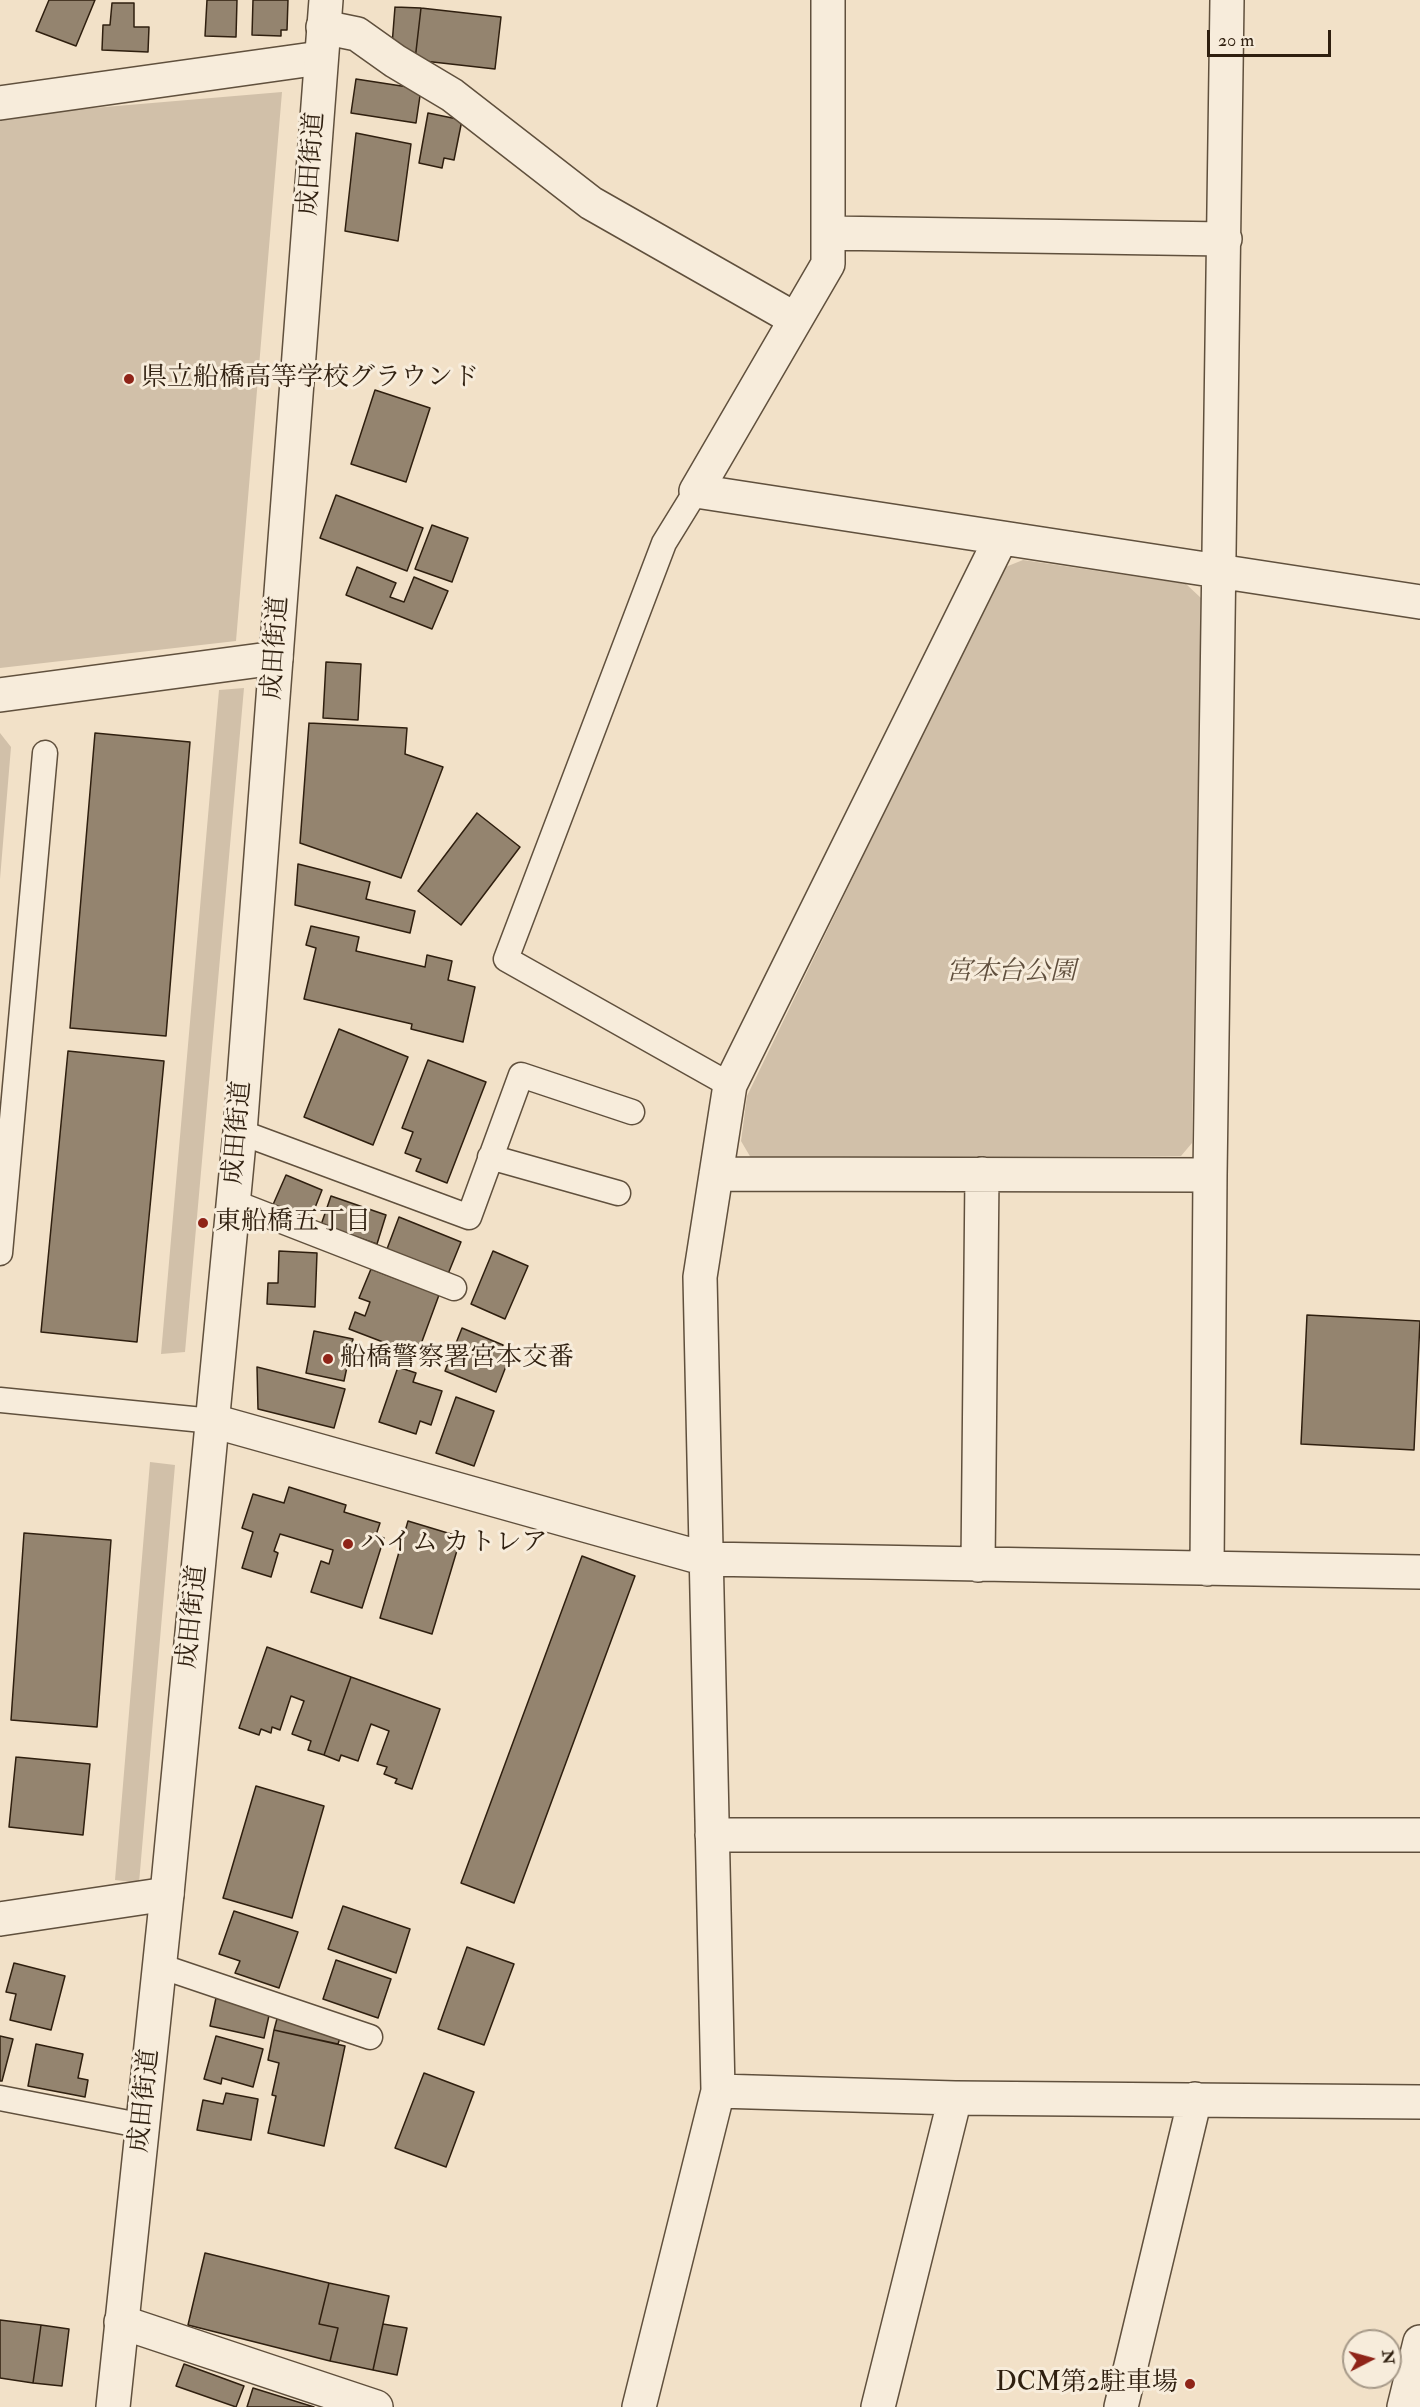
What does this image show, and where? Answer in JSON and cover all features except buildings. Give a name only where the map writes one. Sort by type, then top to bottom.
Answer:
[{"type":"street","points":[[828,0],[828,264],[696,491],[1420,602]]},
{"type":"street","points":[[1207,1569],[1210,1175],[1227,0]]},
{"type":"street","points":[[325,13],[395,61],[452,95],[591,203],[795,319]]},
{"type":"street","name":"成田街道","points":[[113,2407],[160,1966],[240,1132],[325,13]]},
{"type":"street","points":[[0,103],[320,58]]},
{"type":"street","points":[[828,233],[1225,239]]},
{"type":"street","points":[[639,2407],[718,2091],[700,1277],[730,1085],[1001,538]]},
{"type":"street","points":[[0,696],[276,658]]},
{"type":"street","points":[[716,1174],[1210,1175]]},
{"type":"street","points":[[978,1565],[982,1174]]},
{"type":"street","points":[[213,1421],[706,1559],[1420,1572]]},
{"type":"street","points":[[712,1835],[1420,1835]]},
{"type":"street","points":[[0,1919],[167,1893]]},
{"type":"street","points":[[718,2091],[955,2098],[1420,2102]]},
{"type":"street","points":[[878,2407],[955,2098]]},
{"type":"street","points":[[1121,2407],[1195,2099]]},
{"type":"street","points":[[121,2322],[376,2407]]},
{"type":"street","points":[[1404,2407],[1420,2342]]},
{"type":"lane","points":[[696,491],[664,543],[506,959],[730,1085]]},
{"type":"lane","points":[[0,1253],[45,753]]},
{"type":"lane","points":[[240,1132],[469,1217],[521,1075],[632,1112]]},
{"type":"lane","points":[[490,1157],[618,1193]]},
{"type":"lane","points":[[233,1202],[454,1288]]},
{"type":"lane","points":[[0,1400],[213,1421]]},
{"type":"lane","points":[[160,1966],[370,2037]]},
{"type":"lane","points":[[0,2098],[144,2126]]},
{"type":"green space","name":"県立船橋高等学校グラウンド","points":[[282,92],[236,641],[0,668],[0,118],[34,113]]},
{"type":"green space","name":"宮本台公園","points":[[1023,560],[1186,584],[1201,598],[1192,1143],[1181,1156],[751,1158],[741,1141],[747,1096],[1003,568]]},
{"type":"green space","points":[[244,688],[185,1352],[161,1354],[219,690]]},
{"type":"green space","points":[[0,733],[11,747],[0,879]]},
{"type":"green space","points":[[150,1462],[175,1465],[139,1883],[115,1880]]},
{"type":"place","name":"県立船橋高等学校グラウンド","points":[[129,379]]},
{"type":"place","name":"東船橋五丁目","points":[[203,1223]]},
{"type":"place","name":"船橋警察署宮本交番","points":[[328,1359]]},
{"type":"place","name":"ハイム カトレア","points":[[348,1544]]},
{"type":"place","name":"DCM第2駐車場","points":[[1190,2384]]}]
